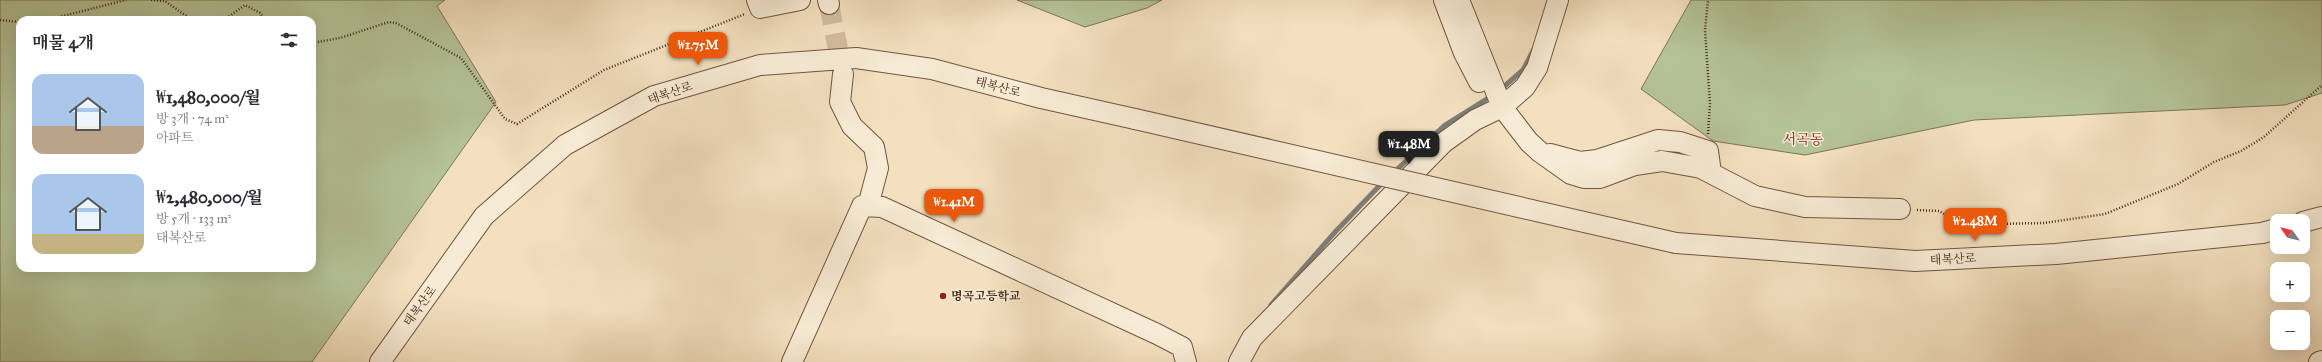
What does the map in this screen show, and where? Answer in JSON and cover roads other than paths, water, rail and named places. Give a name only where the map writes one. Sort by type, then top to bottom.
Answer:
[{"type":"street","points":[[758,4],[800,0]]},
{"type":"street","points":[[1444,0],[1478,82],[1493,85]]},
{"type":"street","points":[[1459,0],[1502,107],[1529,142],[1540,152],[1571,174],[1584,178],[1600,178],[1635,166],[1662,161],[1702,168],[1754,196],[1805,207],[1900,209]]},
{"type":"street","points":[[1240,362],[1252,338],[1443,143],[1475,120],[1502,107],[1525,87],[1537,68],[1558,0]]},
{"type":"street","name":"태복산로","points":[[380,362],[484,216],[565,145],[654,96],[760,65],[856,58],[932,69],[1041,98],[1676,243],[1914,261],[2056,254],[2262,233],[2270,231]]},
{"type":"street","points":[[843,74],[840,102],[852,126],[874,147],[877,161],[878,168],[868,206]]},
{"type":"street","points":[[1540,152],[1580,162],[1597,160],[1658,140],[1680,142],[1708,151],[1711,173]]},
{"type":"street","points":[[792,362],[862,206],[882,207],[1157,334],[1182,347],[1186,362]]},
{"type":"street","points":[[2310,220],[2322,217]]},
{"type":"waterway","points":[[1500,90],[1523,70],[1534,49]]},
{"type":"waterway","points":[[1393,173],[1445,125],[1493,95]]},
{"type":"waterway","points":[[1271,305],[1336,231],[1384,181]]},
{"type":"tunnel","points":[[829,4],[843,74]]},
{"type":"place","name":"명곡고등학교","points":[[943,296]]},
{"type":"district","name":"서곡동","points":[[1803,139]]}]
